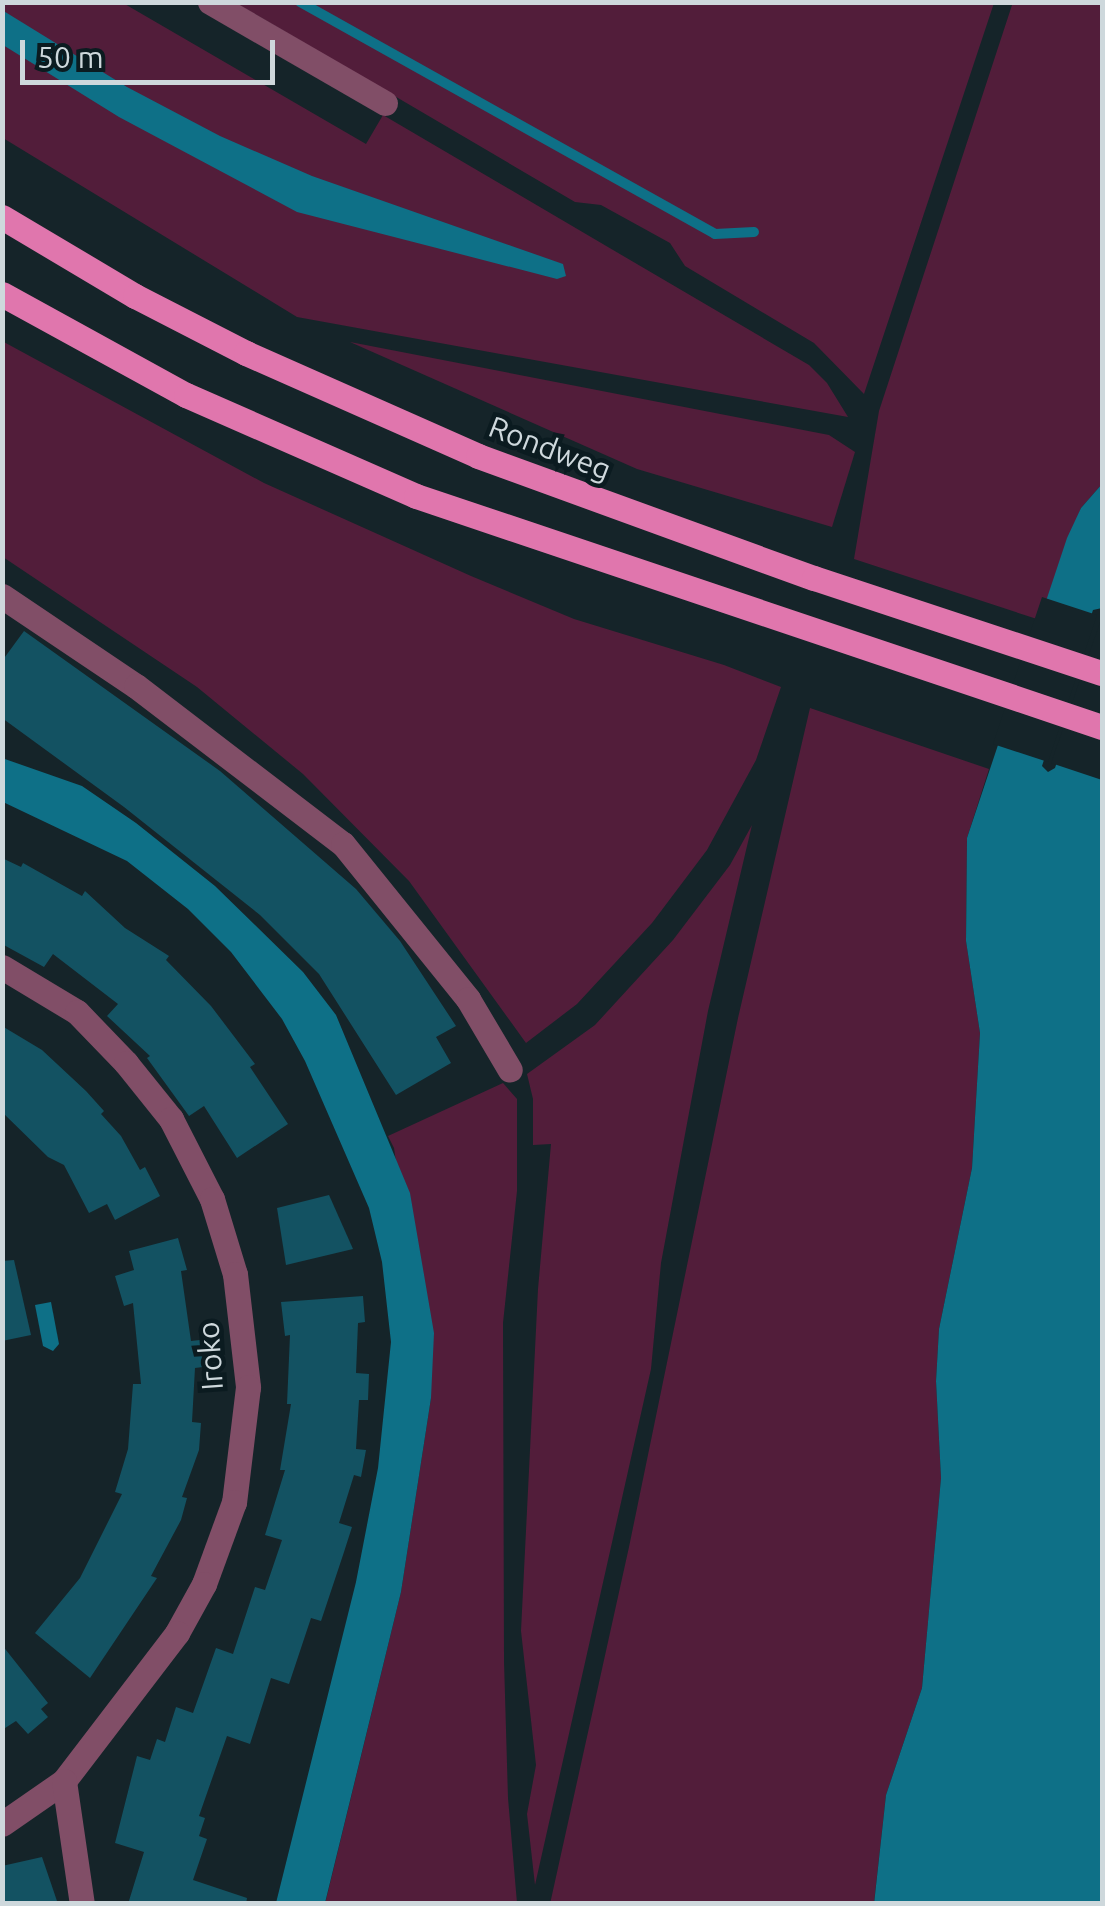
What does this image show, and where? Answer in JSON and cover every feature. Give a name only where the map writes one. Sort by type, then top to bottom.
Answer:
[{"type":"main road","name":"Rondweg","points":[[2,216],[135,296],[352,404],[563,488],[814,578],[1102,673]]},
{"type":"main road","points":[[2,294],[186,394],[400,490],[1102,727]]},
{"type":"street","points":[[210,2],[385,103]]},
{"type":"street","points":[[2,596],[136,686],[342,844],[468,999],[510,1070]]},
{"type":"street","name":"Iroko","points":[[2,967],[77,1012],[126,1062],[171,1119],[212,1199],[235,1274],[248,1388],[234,1502],[204,1584],[177,1633],[142,1684],[64,1780],[2,1824]]},
{"type":"street","points":[[64,1780],[82,1904]]},
{"type":"shaded area","points":[[1013,2],[1102,3],[1102,484],[1081,508],[1040,620],[854,559],[879,411]]},
{"type":"shaded area","points":[[3,3],[123,3],[366,144],[383,115],[809,365],[827,383],[848,417],[297,317],[3,138]]},
{"type":"shaded area","points":[[236,3],[994,3],[864,394],[814,343],[685,266],[670,243],[601,205],[575,202]]},
{"type":"shaded area","points":[[2,341],[264,483],[471,576],[574,619],[724,665],[781,687],[756,760],[707,850],[652,923],[577,1004],[526,1043],[409,881],[303,774],[197,687],[3,557]]},
{"type":"shaded area","points":[[350,342],[829,435],[855,452],[832,527],[637,469]]},
{"type":"shaded area","points":[[810,708],[989,769],[967,838],[966,941],[980,1033],[972,1168],[939,1329],[936,1381],[941,1478],[922,1688],[886,1795],[874,1903],[550,1904],[629,1547],[738,1018]]},
{"type":"shaded area","points":[[752,825],[708,1011],[661,1263],[651,1369],[535,1885],[527,1814],[536,1765],[521,1631],[538,1289],[551,1144],[533,1145],[533,1099],[527,1074],[595,1025],[673,940],[730,865]]},
{"type":"shaded area","points":[[503,1083],[517,1099],[517,1191],[503,1323],[504,1661],[508,1798],[517,1903],[325,1904],[401,1592],[431,1398],[394,1148],[388,1136]]},
{"type":"water","points":[[2,10],[127,87],[220,136],[312,176],[563,264],[566,276],[557,279],[297,212],[119,117],[3,45]]},
{"type":"water","points":[[1102,484],[1102,608],[1093,610],[1042,766],[1048,772],[1055,768],[1102,622],[1102,1903],[874,1904],[886,1795],[922,1688],[941,1478],[936,1381],[939,1329],[972,1168],[980,1033],[966,941],[967,838],[1067,538],[1081,508]]},
{"type":"water","points":[[2,758],[82,786],[136,823],[215,886],[303,972],[336,1015],[410,1193],[434,1333],[431,1398],[401,1592],[325,1903],[276,1903],[356,1582],[378,1468],[391,1342],[382,1262],[369,1208],[305,1061],[282,1019],[231,952],[188,909],[127,861],[3,802]]},
{"type":"water","points":[[51,1302],[59,1344],[53,1351],[43,1346],[35,1305]]},
{"type":"pier","points":[[1042,597],[1097,615],[1048,762],[993,744]]},
{"type":"pier","points":[[1102,617],[1102,780],[1051,763]]},
{"type":"building","points":[[24,631],[220,771],[356,889],[400,941],[456,1026],[436,1037],[451,1063],[396,1095],[319,974],[260,915],[124,807],[2,718],[2,661]]},
{"type":"building","points":[[2,858],[21,867],[23,863],[82,896],[85,891],[125,928],[169,956],[166,960],[211,1006],[255,1064],[250,1067],[288,1124],[237,1158],[204,1106],[189,1116],[147,1058],[150,1056],[107,1016],[118,1004],[53,954],[44,967],[2,944]]},
{"type":"building","points":[[2,1026],[42,1050],[86,1091],[104,1111],[101,1114],[121,1136],[140,1170],[145,1167],[160,1196],[115,1220],[107,1204],[89,1213],[64,1165],[48,1157],[2,1112]]},
{"type":"building","points":[[329,1195],[353,1249],[286,1265],[277,1208]]},
{"type":"building","points":[[178,1238],[187,1270],[181,1271],[191,1341],[200,1340],[203,1367],[195,1368],[192,1422],[201,1423],[199,1450],[182,1497],[187,1498],[181,1520],[151,1576],[157,1578],[90,1678],[35,1633],[80,1578],[122,1494],[115,1492],[128,1449],[133,1384],[141,1384],[133,1303],[124,1306],[115,1276],[134,1270],[129,1251]]},
{"type":"building","points":[[14,1260],[31,1335],[2,1341],[2,1261]]},
{"type":"building","points":[[363,1296],[365,1322],[358,1323],[356,1373],[369,1374],[368,1400],[359,1400],[356,1449],[366,1450],[361,1477],[354,1475],[339,1523],[352,1527],[321,1621],[311,1618],[289,1684],[271,1678],[250,1744],[227,1736],[199,1816],[205,1818],[199,1836],[207,1839],[193,1880],[247,1898],[246,1904],[128,1904],[144,1852],[115,1843],[137,1756],[150,1760],[157,1739],[165,1742],[176,1707],[193,1713],[216,1648],[233,1654],[255,1587],[265,1590],[282,1540],[265,1535],[285,1470],[280,1470],[291,1404],[287,1404],[290,1335],[285,1336],[281,1302]]},
{"type":"building","points":[[2,1645],[48,1703],[41,1709],[48,1717],[28,1734],[16,1721],[2,1730]]},
{"type":"building","points":[[42,1857],[58,1904],[2,1904],[2,1866]]},
{"type":"waterway","points":[[300,2],[715,234],[754,232]]}]
